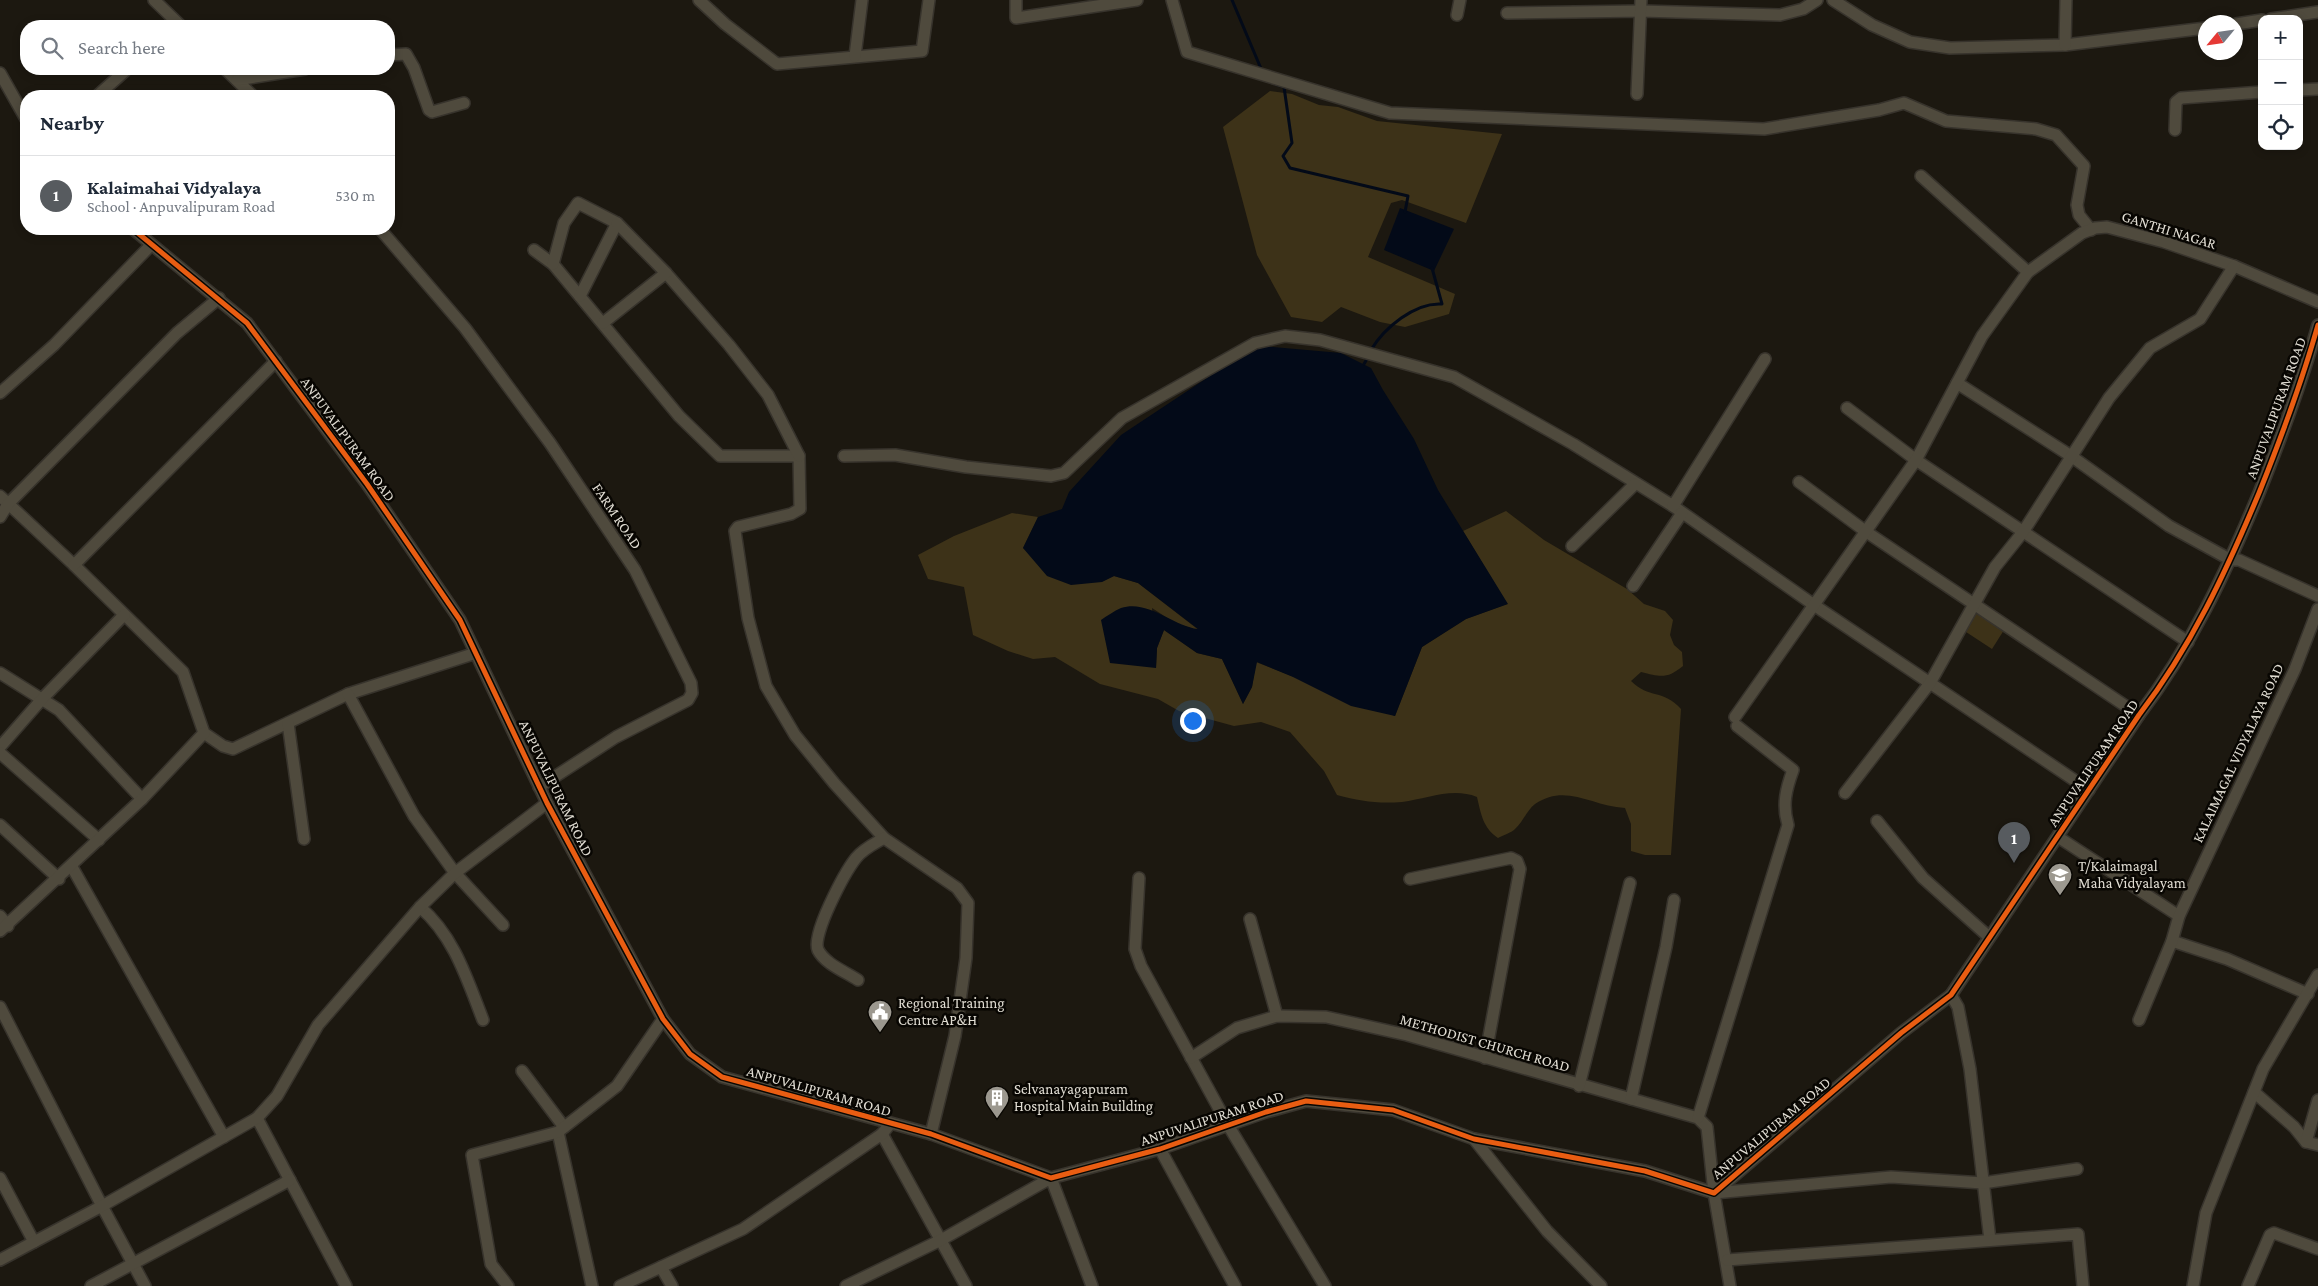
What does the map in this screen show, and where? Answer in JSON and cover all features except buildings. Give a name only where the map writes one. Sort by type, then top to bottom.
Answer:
[{"type":"street","points":[[154,0],[176,20]]},
{"type":"street","points":[[699,0],[725,24],[778,64],[922,51],[930,0]]},
{"type":"street","points":[[855,56],[862,0]]},
{"type":"street","points":[[1016,0],[1016,18],[1137,0]]},
{"type":"street","points":[[1172,0],[1186,52],[1390,113],[1514,120],[1764,129],[1879,110],[1904,103],[1946,121],[2036,129],[2056,135],[2084,166],[2077,205],[2079,215],[2091,230]]},
{"type":"street","points":[[1457,15],[1460,0]]},
{"type":"street","points":[[1507,14],[1641,6],[1780,15],[1803,9],[1817,0]]},
{"type":"street","points":[[1833,0],[1872,25],[1910,42],[1950,48],[2065,44],[2198,29]]},
{"type":"street","points":[[2065,44],[2066,0]]},
{"type":"street","points":[[1637,94],[1641,6]]},
{"type":"street","points":[[2297,15],[2318,12]]},
{"type":"street","points":[[2243,23],[2258,21]]},
{"type":"street","points":[[395,55],[406,54],[429,110],[432,112],[464,103]]},
{"type":"street","points":[[0,73],[20,108]]},
{"type":"street","points":[[104,90],[121,75]]},
{"type":"street","points":[[232,75],[247,90]]},
{"type":"street","points":[[237,80],[268,75]]},
{"type":"street","points":[[2303,90],[2318,89]]},
{"type":"street","points":[[2175,130],[2176,102],[2181,98],[2258,92]]},
{"type":"street","points":[[1921,176],[2028,272]]},
{"type":"street","points":[[553,264],[564,223],[578,203],[617,223],[666,273],[729,345],[768,395],[799,456],[800,509],[791,514],[738,527],[735,531],[748,618],[766,686],[795,735],[834,783],[884,838],[957,888],[968,903],[966,958],[955,1036],[931,1134]]},
{"type":"street","points":[[580,296],[617,223]]},
{"type":"street","name":"GANTHI NAGAR","points":[[1698,1118],[1788,825],[1784,801],[1793,770],[1736,721],[1865,531],[1916,460],[1982,336],[2028,272],[2082,233],[2106,227],[2164,242],[2234,266],[2318,302]]},
{"type":"street","name":"ANPUVALIPURAM ROAD","points":[[139,235],[247,322],[367,484],[460,620],[547,803],[663,1020],[690,1054],[722,1077],[931,1134],[1051,1178],[1160,1149],[1228,1125],[1306,1101],[1331,1102],[1393,1110],[1474,1139],[1645,1171],[1714,1193],[1901,1033],[1952,996],[1989,936],[2058,837],[2138,715],[2162,685],[2188,642],[2231,560],[2278,445],[2318,325]]},
{"type":"street","name":"FARM ROAD","points":[[385,235],[465,328],[550,443],[635,570],[691,683],[692,693],[688,700],[616,737],[539,787]]},
{"type":"street","points":[[0,393],[54,345],[151,245]]},
{"type":"street","points":[[534,250],[553,264],[679,416],[720,456],[799,456]]},
{"type":"street","points":[[1845,793],[1930,683],[1995,567],[2023,532],[2109,398],[2150,348],[2200,319],[2234,266]]},
{"type":"street","points":[[603,323],[666,273]]},
{"type":"street","points":[[0,517],[4,500],[177,333],[219,298]]},
{"type":"street","points":[[844,456],[895,455],[966,467],[1052,476],[1064,472],[1122,418],[1255,344],[1285,336],[1320,340],[1454,378],[1573,444],[1678,510],[1814,605],[2089,790]]},
{"type":"street","points":[[1633,586],[1765,359]]},
{"type":"street","points":[[74,565],[276,361]]},
{"type":"street","points":[[1957,383],[2071,456],[2168,526],[2231,560],[2239,560],[2318,596]]},
{"type":"street","points":[[1846,408],[1916,460],[2188,642]]},
{"type":"street","points":[[1800,482],[1865,531],[2138,715]]},
{"type":"street","points":[[1572,546],[1602,514],[1635,484]]},
{"type":"street","points":[[4,500],[74,565],[182,672],[204,733],[224,746],[234,749],[348,694],[476,653]]},
{"type":"street","name":"KALAIMAGAL VIDYALAYA ROAD","points":[[2139,1020],[2172,941],[2179,916],[2295,669],[2318,609]]},
{"type":"street","points":[[0,747],[42,699],[124,614]]},
{"type":"street","points":[[0,673],[59,710],[142,799]]},
{"type":"street","points":[[348,694],[414,816],[455,873],[503,924]]},
{"type":"street","points":[[288,724],[304,839]]},
{"type":"street","points":[[0,916],[4,929],[142,799],[204,733]]},
{"type":"street","points":[[0,753],[99,840]]},
{"type":"street","points":[[0,1260],[102,1206],[257,1118],[277,1096],[318,1025],[420,907],[455,873],[547,803]]},
{"type":"street","points":[[1877,822],[1923,878],[1989,936]]},
{"type":"street","points":[[0,826],[58,879]]},
{"type":"street","points":[[2058,837],[2179,916]]},
{"type":"street","points":[[858,980],[827,961],[818,950],[817,940],[833,898],[855,859],[862,851],[884,838]]},
{"type":"street","points":[[1410,879],[1511,858],[1517,861],[1520,869],[1485,1058]]},
{"type":"street","points":[[72,866],[224,1137]]},
{"type":"street","points":[[1138,878],[1135,949],[1141,966],[1228,1125],[1325,1286]]},
{"type":"street","points":[[1579,1086],[1630,883]]},
{"type":"street","points":[[1631,1099],[1666,947],[1674,900]]},
{"type":"street","points":[[420,907],[439,925],[464,969],[483,1020]]},
{"type":"street","points":[[1250,919],[1277,1016]]},
{"type":"street","points":[[2172,941],[2226,959],[2308,994]]},
{"type":"street","points":[[2193,1286],[2206,1213],[2263,1069],[2318,975]]},
{"type":"street","points":[[1952,996],[1958,1007],[1970,1069],[1990,1240]]},
{"type":"street","points":[[0,1007],[145,1286]]},
{"type":"street","name":"METHODIST CHURCH ROAD","points":[[1191,1058],[1237,1028],[1277,1016],[1326,1017],[1407,1035],[1579,1086],[1698,1118]]},
{"type":"street","points":[[508,1286],[491,1264],[472,1156],[561,1130],[616,1086],[663,1020]]},
{"type":"street","points":[[522,1071],[561,1130],[592,1286]]},
{"type":"street","points":[[2254,1092],[2294,1127],[2306,1142],[2318,1145]]},
{"type":"street","points":[[2306,1142],[2318,1100]]},
{"type":"street","points":[[257,1118],[346,1286]]},
{"type":"street","points":[[1698,1118],[1707,1127],[1714,1193],[1730,1286]]},
{"type":"street","points":[[620,1286],[743,1229],[882,1134],[890,1124]]},
{"type":"street","points":[[882,1134],[966,1286]]},
{"type":"street","points":[[1474,1139],[1548,1231],[1600,1286]]},
{"type":"street","points":[[1160,1149],[1235,1286]]},
{"type":"street","points":[[1714,1193],[1891,1177],[1983,1183],[2077,1169]]},
{"type":"street","points":[[0,1178],[34,1242]]},
{"type":"street","points":[[846,1286],[941,1240],[1051,1178],[1092,1286]]},
{"type":"street","points":[[91,1286],[290,1180]]},
{"type":"street","points":[[2248,1286],[2270,1235],[2274,1233],[2318,1249]]},
{"type":"street","points":[[1727,1260],[2078,1234],[2083,1286]]},
{"type":"street","points":[[661,1266],[672,1286]]},
{"type":"shaded area","points":[[1270,91],[1292,94],[1319,105],[1338,107],[1377,121],[1502,134],[1466,223],[1402,200],[1391,203],[1368,257],[1455,294],[1449,314],[1405,327],[1380,322],[1341,307],[1322,322],[1291,317],[1257,255],[1223,127]]},
{"type":"shaded area","points":[[1506,511],[1544,540],[1627,589],[1644,604],[1665,611],[1673,620],[1670,635],[1674,645],[1682,652],[1683,666],[1663,676],[1641,672],[1631,681],[1644,690],[1668,699],[1681,709],[1671,855],[1645,855],[1631,851],[1631,824],[1625,808],[1579,797],[1557,795],[1546,798],[1535,804],[1513,830],[1498,838],[1486,825],[1481,815],[1477,797],[1468,794],[1449,793],[1402,802],[1385,803],[1337,795],[1324,771],[1290,732],[1261,722],[1234,726],[1179,711],[1158,699],[1100,684],[1055,657],[1033,659],[1008,651],[973,635],[964,587],[928,579],[918,555],[954,536],[1012,513],[1038,517],[1023,548],[1101,582],[1114,576],[1138,583],[1200,631],[1175,623],[1152,608],[1156,668],[1157,648],[1164,630],[1197,653],[1222,659],[1243,704],[1252,687],[1256,662],[1395,716],[1422,647],[1466,619],[1507,604],[1463,531]]},
{"type":"shaded area","points":[[1975,612],[2004,630],[1992,649],[1963,630]]},
{"type":"water","points":[[1400,208],[1454,229],[1434,271],[1384,250]]},
{"type":"water","points":[[1262,346],[1341,353],[1371,368],[1414,439],[1438,490],[1508,604],[1466,619],[1422,647],[1395,716],[1351,706],[1293,677],[1257,662],[1252,687],[1243,704],[1222,659],[1197,653],[1164,630],[1157,648],[1156,668],[1110,663],[1101,620],[1121,608],[1141,607],[1198,629],[1138,583],[1114,576],[1102,582],[1071,585],[1047,576],[1023,548],[1038,517],[1062,509],[1069,492],[1121,435],[1228,364]]},
{"type":"waterway","points":[[1232,0],[1262,71]]},
{"type":"waterway","points":[[1275,84],[1284,87],[1292,143],[1283,156],[1290,168],[1408,196],[1405,212]]},
{"type":"waterway","points":[[1371,350],[1384,333],[1401,318],[1421,307],[1442,304],[1432,268]]},
{"type":"waterway","points":[[1364,364],[1368,357]]},
{"type":"cycle path","points":[[140,235],[247,323],[367,484],[460,620],[547,803],[663,1019],[690,1054],[722,1077],[931,1134],[1051,1178],[1160,1149],[1266,1112],[1306,1101],[1393,1110],[1474,1139],[1645,1171],[1714,1193],[1901,1033],[1951,995],[2158,689],[2191,636],[2234,551],[2259,493],[2291,410],[2318,325]]},
{"type":"place","name":"Kalaimahai Vidyalaya","points":[[2014,863]]},
{"type":"place","name":"T/Kalaimagal Maha Vidyalayam","points":[[2060,896]]},
{"type":"place","name":"Regional Training Centre AP&H","points":[[880,1033]]},
{"type":"place","name":"Selvanayagapuram Hospital Main Building","points":[[997,1119]]}]
